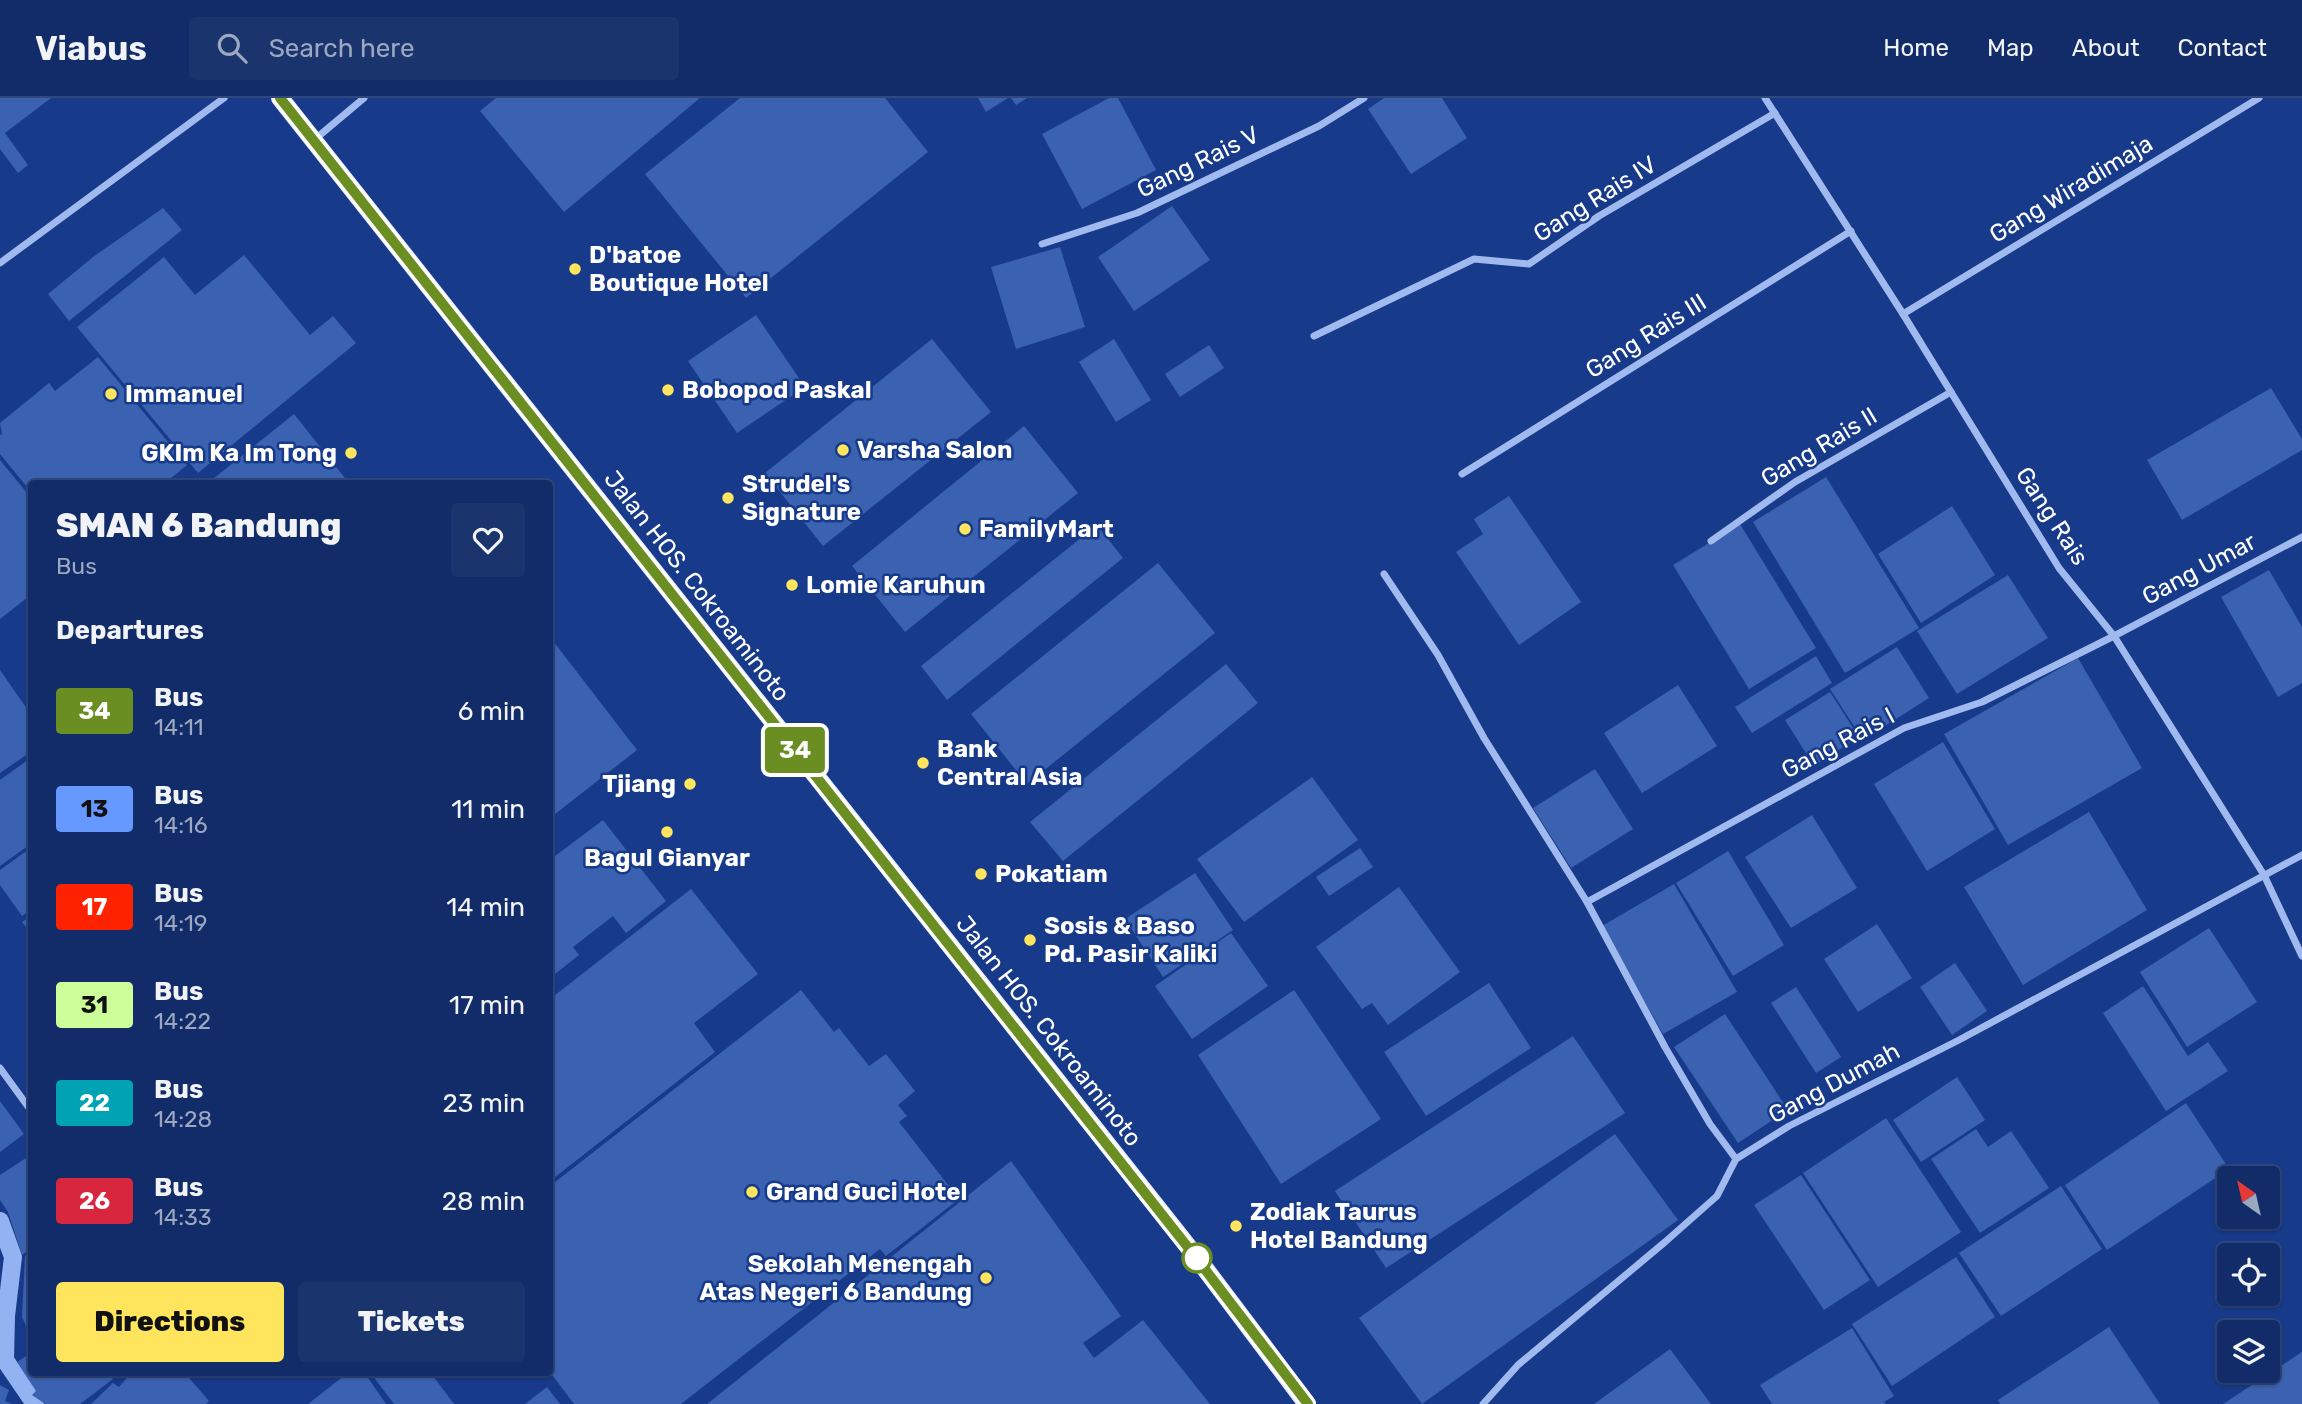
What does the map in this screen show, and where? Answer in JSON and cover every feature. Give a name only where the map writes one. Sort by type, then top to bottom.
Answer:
[{"type":"main road","name":"Jalan HOS. Cokroaminoto","points":[[280,98],[1194,1255],[1307,1404]]},
{"type":"street","points":[[0,263],[224,98]]},
{"type":"street","points":[[314,140],[364,98]]},
{"type":"street","name":"Gang Rais V","points":[[1042,244],[1137,213],[1319,125],[1364,98]]},
{"type":"street","name":"Gang Rais","points":[[1765,98],[1903,314],[2059,568],[2114,636],[2264,875],[2302,956]]},
{"type":"street","name":"Gang Wiradimaja","points":[[1903,314],[2259,98]]},
{"type":"street","name":"Gang Rais IV","points":[[1314,336],[1474,259],[1529,264],[1599,216],[1775,113]]},
{"type":"street","name":"Gang Rais III","points":[[1462,474],[1851,231]]},
{"type":"street","name":"Gang Rais II","points":[[1711,541],[1795,482],[1951,392]]},
{"type":"street","name":"Gang Umar","points":[[2114,636],[2302,537]]},
{"type":"street","points":[[1384,574],[1438,655],[1497,759],[1587,902],[1665,1047],[1710,1124],[1736,1159],[1717,1196],[1518,1365],[1483,1404]]},
{"type":"street","name":"Gang Rais I","points":[[1587,902],[1903,728],[1982,702],[2114,636]]},
{"type":"street","name":"Gang Dumah","points":[[1736,1159],[1789,1126],[1959,1041],[2302,855]]},
{"type":"street","points":[[0,1068],[28,1106]]},
{"type":"building","points":[[0,98],[51,98],[5,133],[28,165],[18,173],[0,149]]},
{"type":"building","points":[[496,98],[700,98],[564,212],[480,111]]},
{"type":"building","points":[[740,98],[885,98],[928,152],[746,298],[645,174]]},
{"type":"building","points":[[978,98],[1008,98],[986,112]]},
{"type":"building","points":[[1011,98],[1027,98],[1016,105]]},
{"type":"building","points":[[1109,98],[1118,98],[1156,170],[1082,209],[1042,134]]},
{"type":"building","points":[[1384,98],[1442,98],[1467,138],[1411,174],[1368,109]]},
{"type":"building","points":[[1172,206],[1210,260],[1134,311],[1098,257]]},
{"type":"building","points":[[163,208],[182,230],[69,321],[48,294],[93,257]]},
{"type":"building","points":[[1060,247],[1085,327],[1016,349],[991,267]]},
{"type":"building","points":[[244,255],[310,335],[333,316],[356,343],[198,473],[77,327],[164,257],[195,295]]},
{"type":"building","points":[[756,315],[805,387],[737,433],[688,361]]},
{"type":"building","points":[[932,339],[991,412],[823,546],[765,473]]},
{"type":"building","points":[[1114,339],[1151,400],[1116,422],[1079,362]]},
{"type":"building","points":[[1209,345],[1224,368],[1180,397],[1165,374]]},
{"type":"building","points":[[98,357],[187,465],[169,480],[28,480],[28,488],[0,454],[0,423],[49,383],[55,391]]},
{"type":"building","points":[[2271,388],[2302,439],[2302,450],[2182,520],[2147,460]]},
{"type":"building","points":[[294,414],[347,480],[212,480]]},
{"type":"building","name":"FamilyMart","points":[[1024,426],[1078,493],[905,632],[852,566]]},
{"type":"building","points":[[0,460],[28,494],[28,597],[0,619]]},
{"type":"building","points":[[1826,477],[1919,628],[1845,673],[1753,522]]},
{"type":"building","points":[[1509,496],[1581,602],[1519,645],[1456,552],[1483,534],[1474,519]]},
{"type":"building","points":[[1952,506],[1995,575],[1921,623],[1878,554]]},
{"type":"building","points":[[1740,524],[1816,648],[1749,689],[1673,565]]},
{"type":"building","points":[[1097,525],[1123,558],[947,700],[921,666]]},
{"type":"building","points":[[1158,563],[1215,633],[1027,784],[971,714]]},
{"type":"building","points":[[2269,570],[2302,627],[2302,683],[2278,697],[2221,597]]},
{"type":"building","points":[[2008,575],[2048,638],[1957,694],[1917,631]]},
{"type":"building","points":[[553,641],[637,750],[553,816]]},
{"type":"building","points":[[1897,647],[1929,698],[1863,740],[1830,689]]},
{"type":"building","points":[[1816,656],[1832,683],[1752,733],[1735,707]]},
{"type":"building","points":[[2078,658],[2142,768],[2008,845],[1944,734]]},
{"type":"building","points":[[1226,664],[1258,703],[1063,861],[1030,822]]},
{"type":"building","points":[[0,670],[28,710],[28,754],[0,773]]},
{"type":"building","points":[[1678,685],[1717,746],[1642,793],[1604,733]]},
{"type":"building","points":[[1830,692],[1859,737],[1814,766],[1785,720]]},
{"type":"building","points":[[1943,742],[1995,829],[1927,871],[1874,784]]},
{"type":"building","points":[[28,760],[28,846],[0,866],[0,780]]},
{"type":"building","points":[[1595,769],[1633,829],[1571,868],[1533,808]]},
{"type":"building","points":[[1312,777],[1358,840],[1244,922],[1197,859]]},
{"type":"building","points":[[2089,812],[2147,910],[2023,985],[1964,887]]},
{"type":"building","points":[[1812,815],[1857,888],[1791,928],[1745,857]]},
{"type":"building","points":[[603,820],[666,901],[626,933],[613,916],[573,947],[579,955],[553,976],[553,853],[555,856]]},
{"type":"building","points":[[1360,848],[1373,867],[1329,896],[1316,877]]},
{"type":"building","points":[[28,850],[28,912],[22,916],[0,885],[0,870]]},
{"type":"building","points":[[1728,851],[1784,945],[1733,976],[1676,883]]},
{"type":"building","points":[[1195,873],[1233,930],[1163,977],[1125,919]]},
{"type":"building","points":[[1674,884],[1737,992],[1663,1034],[1602,926]]},
{"type":"building","points":[[1399,887],[1460,972],[1388,1025],[1372,1003],[1362,1009],[1316,947]]},
{"type":"building","points":[[691,889],[758,974],[694,1023],[715,1052],[553,1179],[553,997]]},
{"type":"building","points":[[28,918],[28,930],[22,922]]},
{"type":"building","points":[[1877,924],[1912,978],[1858,1012],[1824,959]]},
{"type":"building","points":[[2209,928],[2257,1002],[2187,1047],[2140,972]]},
{"type":"building","points":[[1231,933],[1268,986],[1192,1039],[1155,986]]},
{"type":"building","points":[[1955,963],[1987,1011],[1952,1035],[1920,987]]},
{"type":"building","points":[[1489,983],[1531,1048],[1426,1116],[1384,1052]]},
{"type":"building","points":[[2143,986],[2188,1056],[2208,1042],[2228,1071],[2166,1111],[2103,1013]]},
{"type":"building","points":[[1796,987],[1841,1057],[1816,1073],[1771,1003]]},
{"type":"building","name":"Grand Guci Hotel","points":[[801,990],[834,1032],[839,1028],[869,1066],[886,1054],[915,1091],[898,1105],[907,1116],[899,1122],[959,1199],[886,1256],[880,1249],[681,1404],[574,1404],[553,1376],[553,1184]]},
{"type":"building","points":[[1294,990],[1381,1119],[1281,1184],[1198,1055]]},
{"type":"building","points":[[1725,1014],[1788,1110],[1738,1143],[1674,1047]]},
{"type":"building","points":[[1573,1036],[1625,1113],[1386,1268],[1335,1191]]},
{"type":"building","points":[[1957,1077],[1985,1120],[1921,1162],[1893,1120]]},
{"type":"building","points":[[0,1101],[24,1134],[0,1152]]},
{"type":"building","points":[[2186,1103],[2227,1166],[2217,1166],[2217,1177],[2107,1250],[2065,1185]]},
{"type":"building","points":[[1886,1118],[1961,1232],[1878,1287],[1803,1173]]},
{"type":"building","points":[[1976,1129],[1988,1147],[2011,1131],[2049,1188],[1980,1233],[1931,1159]]},
{"type":"building","points":[[1615,1134],[1678,1220],[1422,1404],[1359,1318]]},
{"type":"building","points":[[28,1157],[28,1251],[22,1255],[8,1212],[0,1200],[0,1175]]},
{"type":"building","name":"Sekolah Menengah Atas Negeri 6 Bandung","points":[[1011,1161],[1121,1316],[1083,1343],[1094,1358],[1143,1320],[1210,1404],[707,1404]]},
{"type":"building","points":[[1801,1175],[1870,1280],[1824,1310],[1754,1205]]},
{"type":"building","points":[[2061,1186],[2102,1249],[2001,1316],[1959,1253]]},
{"type":"building","points":[[28,1254],[28,1331],[22,1317],[25,1256]]},
{"type":"building","points":[[1956,1257],[1995,1317],[1892,1386],[1852,1324]]},
{"type":"building","points":[[2109,1327],[2160,1404],[2000,1404],[1998,1400]]},
{"type":"building","points":[[1852,1328],[1894,1396],[1884,1402],[1886,1404],[1772,1404],[1760,1385]]},
{"type":"building","points":[[1670,1349],[1711,1404],[1594,1404]]},
{"type":"building","points":[[2302,1352],[2302,1404],[2223,1404],[2255,1383],[2280,1383],[2280,1366]]},
{"type":"building","points":[[28,1355],[28,1376],[111,1376],[113,1379],[80,1404],[45,1404],[32,1395],[36,1391],[17,1362]]},
{"type":"building","points":[[129,1376],[187,1376],[209,1401],[206,1404],[91,1404],[113,1383],[119,1387]]},
{"type":"building","points":[[344,1376],[367,1376],[386,1404],[308,1404]]},
{"type":"building","points":[[373,1376],[433,1376],[454,1404],[394,1404]]},
{"type":"building","points":[[0,1385],[9,1390],[5,1401],[12,1404],[0,1404]]},
{"type":"building","points":[[547,1387],[560,1404],[525,1404]]},
{"type":"waterway","points":[[0,1221],[13,1257],[6,1316],[5,1360],[35,1404]]},
{"type":"bus line","name":"34","points":[[280,98],[1194,1255],[1308,1404]]},
{"type":"place","name":"D'batoe Boutique Hotel","points":[[575,269]]},
{"type":"place","name":"Bobopod Paskal","points":[[668,390]]},
{"type":"place","name":"Immanuel","points":[[111,394]]},
{"type":"place","name":"Varsha Salon","points":[[843,450]]},
{"type":"place","name":"GKIm Ka Im Tong","points":[[351,453]]},
{"type":"place","name":"Strudel's Signature","points":[[728,498]]},
{"type":"place","name":"FamilyMart","points":[[965,529]]},
{"type":"place","name":"Lomie Karuhun","points":[[792,585]]},
{"type":"place","name":"Bank Central Asia","points":[[923,763]]},
{"type":"place","name":"Tjiang","points":[[690,784]]},
{"type":"place","name":"Bagul Gianyar","points":[[667,832]]},
{"type":"place","name":"Pokatiam","points":[[981,874]]},
{"type":"place","name":"Sosis & Baso Pd. Pasir Kaliki","points":[[1030,940]]},
{"type":"place","name":"Grand Guci Hotel","points":[[752,1192]]},
{"type":"place","name":"Zodiak Taurus Hotel Bandung","points":[[1236,1226]]},
{"type":"place","name":"Sekolah Menengah Atas Negeri 6 Bandung","points":[[986,1278]]}]
